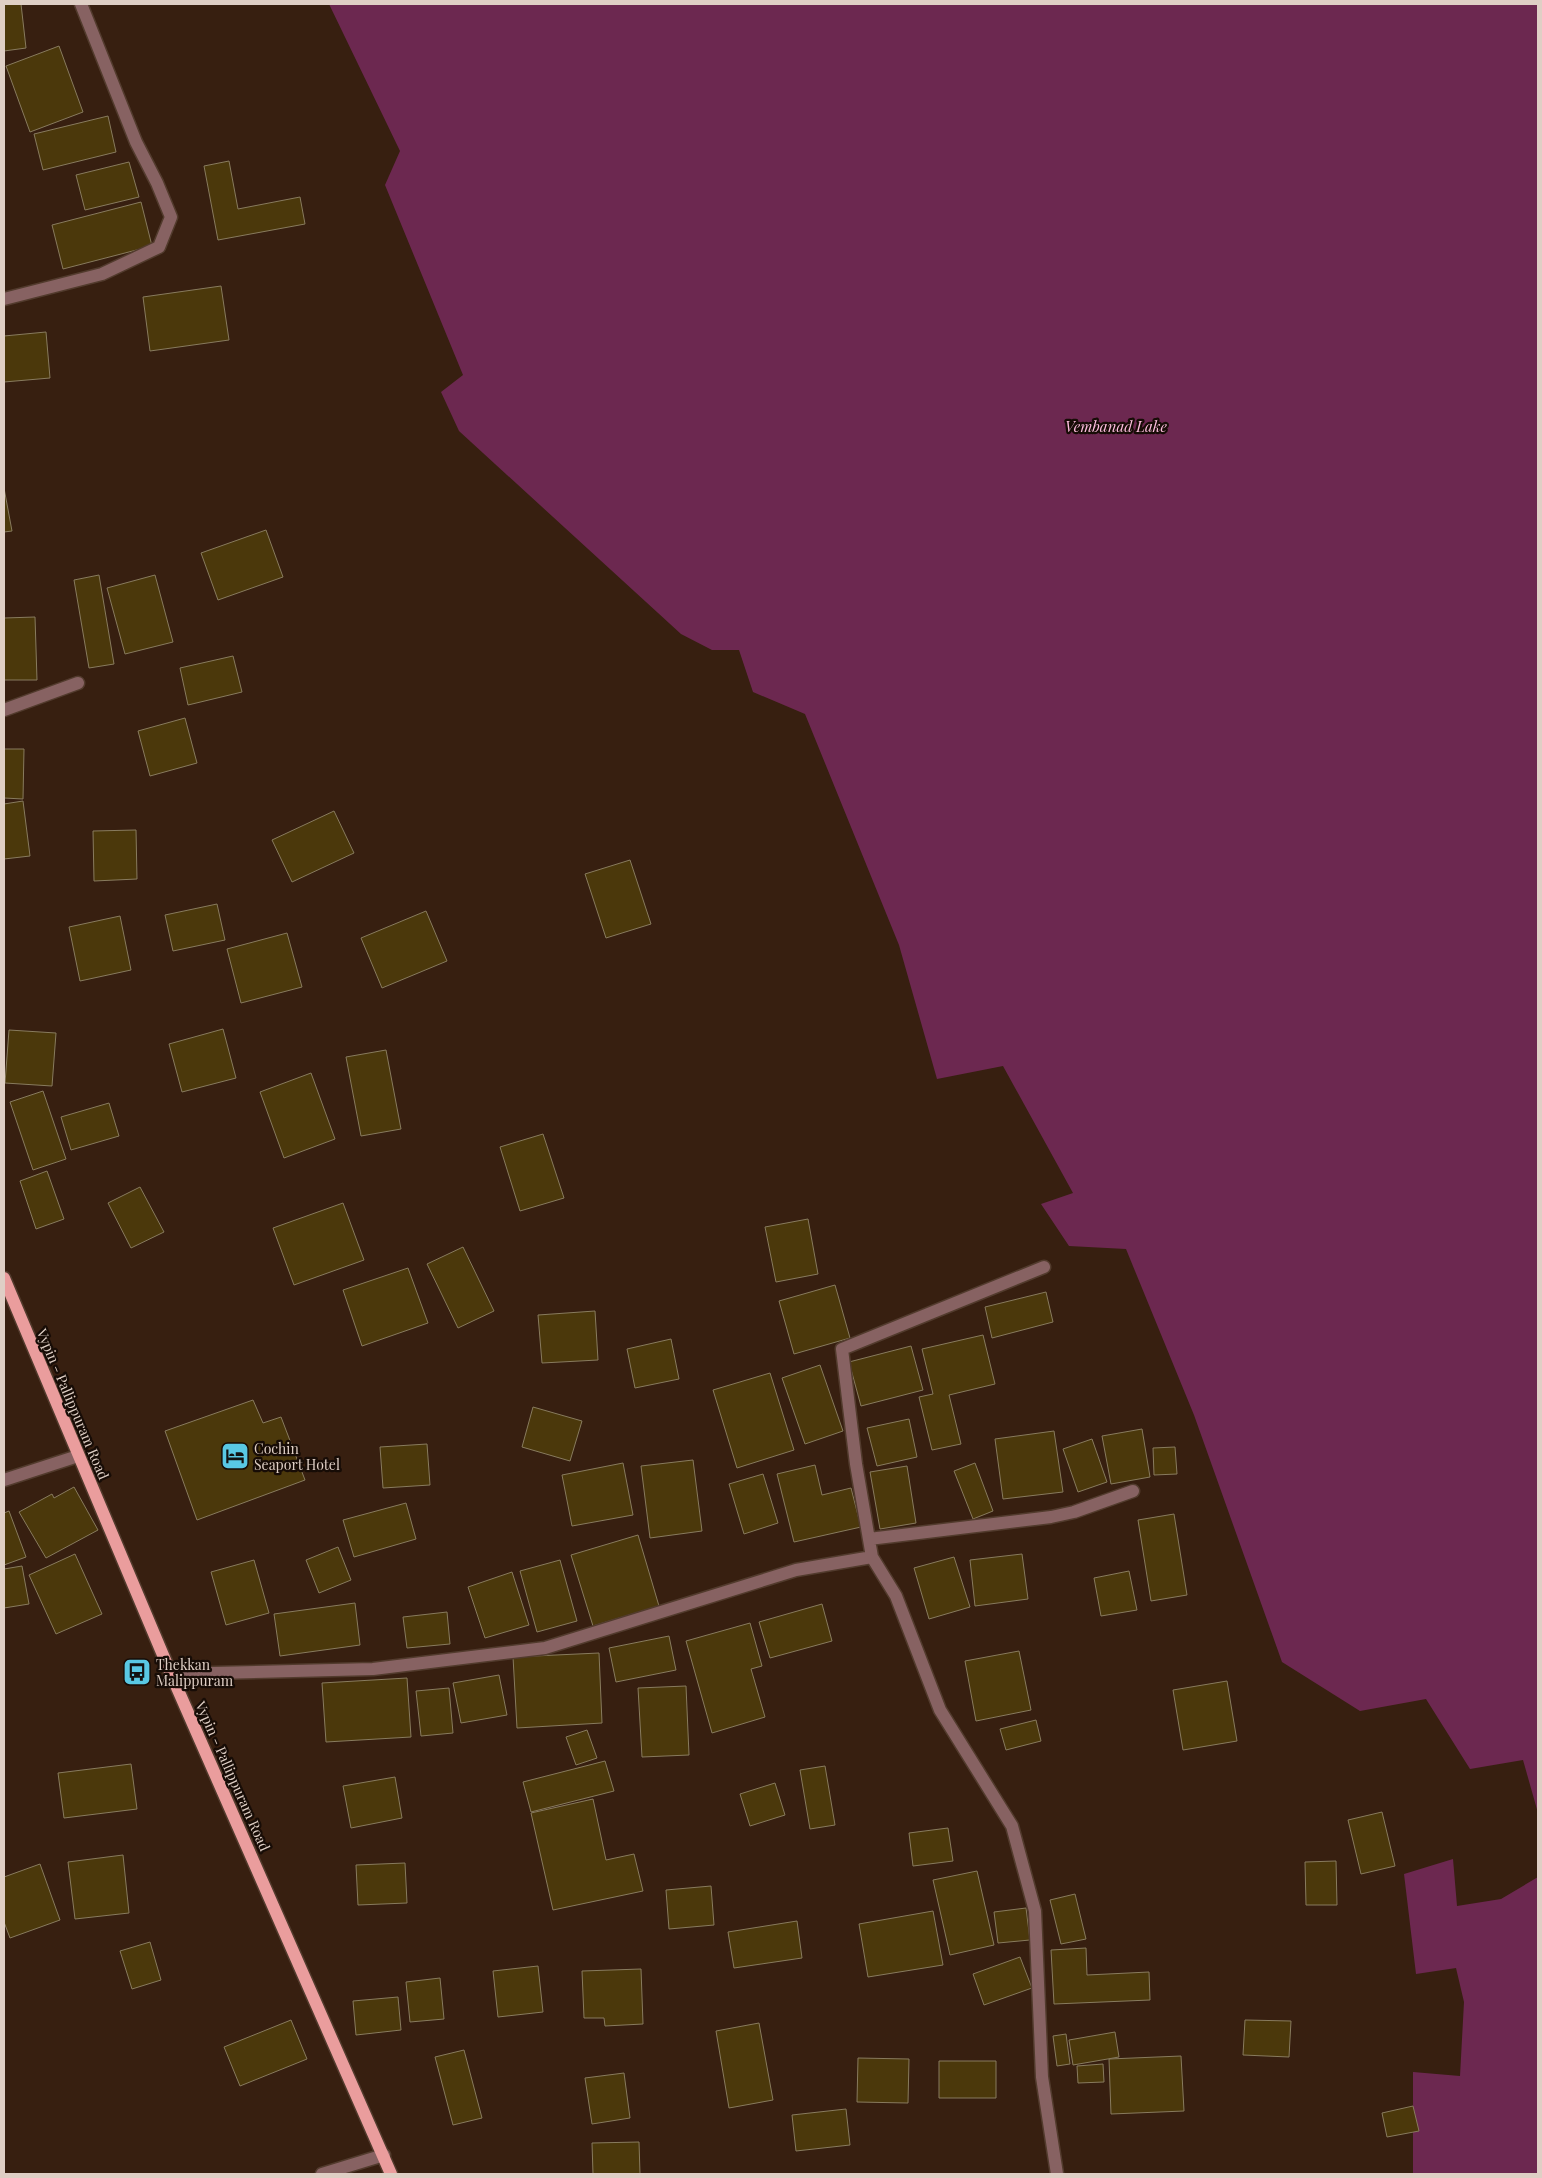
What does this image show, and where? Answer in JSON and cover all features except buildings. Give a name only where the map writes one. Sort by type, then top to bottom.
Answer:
[{"type":"main road","name":"Vypin - Pallippuram Road","points":[[4,1278],[171,1674],[391,2174]]},
{"type":"street","points":[[4,299],[102,274],[159,247],[171,217],[158,184],[136,142],[81,4]]},
{"type":"street","points":[[4,710],[78,683]]},
{"type":"street","points":[[1044,1267],[842,1349],[856,1464],[872,1557],[896,1596],[940,1710],[1012,1826],[1035,1911],[1042,2077],[1057,2174]]},
{"type":"street","points":[[4,1480],[78,1456]]},
{"type":"street","points":[[869,1539],[1051,1517],[1074,1512],[1133,1491]]},
{"type":"street","points":[[171,1674],[373,1669],[545,1648],[796,1570],[872,1557]]},
{"type":"street","points":[[322,2174],[384,2155]]},
{"type":"water","name":"Vembanad Lake","points":[[329,4],[1538,4],[1538,1813],[1523,1760],[1470,1769],[1426,1699],[1360,1711],[1282,1662],[1194,1415],[1126,1249],[1069,1246],[1041,1204],[1073,1193],[1003,1066],[937,1079],[899,945],[805,714],[753,692],[739,650],[712,650],[681,634],[459,431],[441,392],[463,375],[385,185],[400,151]]},
{"type":"water","points":[[1453,1859],[1457,1906],[1501,1899],[1538,1877],[1538,2174],[1413,2174],[1413,2072],[1460,2076],[1464,2002],[1456,1968],[1416,1974],[1404,1874]]},
{"type":"place","name":"Cochin Seaport Hotel","points":[[235,1456]]},
{"type":"place","name":"Thekkan Malippuram","points":[[137,1672]]}]
